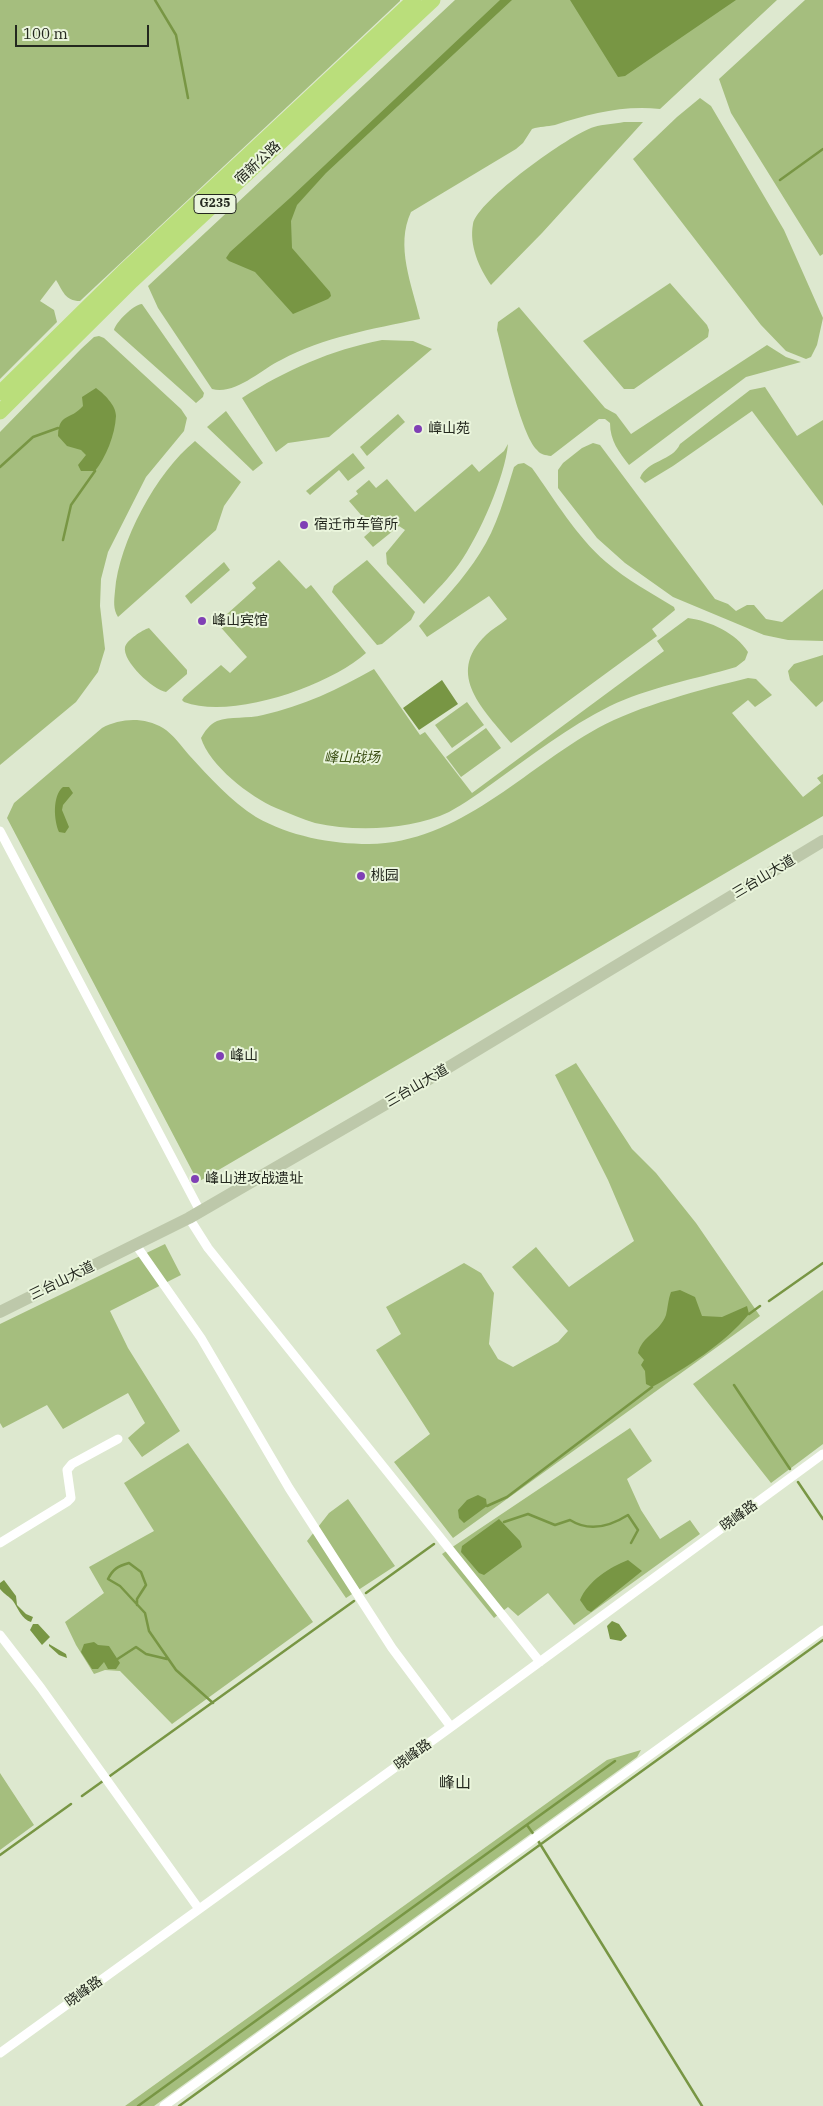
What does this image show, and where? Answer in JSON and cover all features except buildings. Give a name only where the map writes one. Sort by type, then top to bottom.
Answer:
[{"type":"highway","name":"宿新公路","points":[[0,393],[116,279],[414,0]]},
{"type":"highway","name":"宿新公路","points":[[0,412],[132,281],[433,0]]},
{"type":"main road","name":"三台山大道","points":[[0,1312],[194,1215],[434,1076],[823,841]]},
{"type":"street","points":[[0,831],[214,1256],[540,1662]]},
{"type":"street","points":[[136,1245],[201,1338],[289,1488],[392,1648],[451,1728]]},
{"type":"street","points":[[0,1543],[67,1502],[70,1498],[68,1470],[72,1464],[118,1439]]},
{"type":"street","name":"晓峰路","points":[[0,2053],[451,1728],[823,1454]]},
{"type":"street","points":[[164,2106],[823,1630]]},
{"type":"street","points":[[0,1635],[41,1688],[199,1909]]},
{"type":"green space","points":[[0,0],[400,1],[80,301],[75,301],[68,297],[56,280],[40,301],[54,310],[57,322],[0,379]]},
{"type":"green space","points":[[455,0],[777,0],[660,109],[633,108],[606,111],[555,125],[532,129],[523,143],[516,149],[411,212],[406,225],[406,266],[420,319],[384,326],[314,345],[273,364],[239,385],[221,390],[212,389],[158,308],[148,286]]},
{"type":"green space","points":[[805,0],[823,0],[823,254],[820,256],[731,113],[719,79]]},
{"type":"green space","points":[[700,98],[711,106],[784,230],[823,318],[817,345],[811,357],[806,359],[786,351],[761,325],[633,159]]},
{"type":"green space","points":[[624,122],[643,122],[542,233],[491,285],[479,264],[472,240],[473,224],[478,214],[507,185],[566,142],[594,127]]},
{"type":"green space","points":[[670,283],[707,325],[709,330],[708,337],[634,389],[624,389],[583,341]]},
{"type":"green space","points":[[142,304],[204,393],[203,397],[196,403],[114,330],[125,314]]},
{"type":"green space","points":[[519,307],[605,408],[616,414],[631,434],[767,345],[786,357],[801,362],[746,377],[629,465],[616,446],[610,429],[610,423],[605,419],[599,419],[551,456],[542,454],[537,450],[525,428],[497,330],[498,322]]},
{"type":"green space","points":[[94,337],[104,338],[181,409],[187,418],[184,431],[146,477],[108,552],[101,579],[100,606],[105,649],[98,672],[76,702],[0,765],[0,432],[81,349]]},
{"type":"green space","points":[[382,340],[413,341],[432,349],[329,437],[288,443],[276,452],[242,398],[309,362],[345,349]]},
{"type":"green space","points":[[765,387],[797,436],[823,420],[823,506],[752,411],[673,466],[645,483],[640,478],[648,467],[672,454],[680,444],[750,390]]},
{"type":"green space","points":[[226,411],[263,463],[253,471],[207,427]]},
{"type":"green space","points":[[398,414],[405,422],[367,456],[360,447]]},
{"type":"green space","points":[[195,441],[241,482],[224,506],[216,530],[118,617],[114,602],[118,572],[132,530],[142,510],[167,471]]},
{"type":"green space","points":[[593,443],[600,445],[715,599],[728,604],[736,611],[747,605],[754,605],[766,619],[782,622],[823,589],[823,641],[788,640],[764,635],[673,597],[625,563],[597,538],[558,488],[558,470],[563,463],[582,448]]},
{"type":"green space","points":[[508,444],[502,473],[490,506],[475,538],[455,569],[424,604],[387,564],[386,553],[405,530],[399,526],[373,547],[364,537],[373,529],[349,501],[358,494],[356,491],[369,480],[376,488],[387,479],[415,512],[472,464],[479,472],[504,451]]},
{"type":"green space","points":[[353,453],[365,468],[348,481],[339,470],[310,495],[306,491]]},
{"type":"green space","points":[[524,463],[532,468],[566,517],[595,552],[622,575],[674,607],[675,610],[652,629],[657,636],[511,743],[481,705],[473,692],[469,678],[469,664],[474,650],[486,635],[507,619],[489,596],[427,637],[419,626],[459,582],[480,553],[496,522],[514,467]]},
{"type":"green space","points":[[279,560],[306,589],[311,585],[366,653],[329,677],[279,697],[227,707],[204,706],[184,702],[182,700],[184,697],[221,665],[230,673],[247,657],[217,623],[256,588],[252,583]]},
{"type":"green space","points":[[367,560],[415,612],[411,620],[382,644],[377,645],[332,592],[334,586]]},
{"type":"green space","points":[[224,562],[230,570],[191,604],[185,596]]},
{"type":"green space","name":"峰山战场","points":[[688,618],[713,625],[737,639],[748,652],[745,660],[736,667],[655,689],[610,706],[565,732],[460,806],[418,823],[383,828],[348,828],[315,823],[300,818],[266,803],[243,788],[212,759],[201,738],[207,728],[217,721],[257,716],[292,707],[334,690],[374,669],[420,735],[425,732],[472,793],[664,651],[657,641]]},
{"type":"green space","points":[[149,628],[187,670],[187,674],[166,692],[147,681],[133,667],[125,653],[125,647],[129,641]]},
{"type":"green space","points":[[823,655],[823,701],[816,707],[790,680],[788,671],[794,664]]},
{"type":"green space","points":[[748,678],[756,679],[772,695],[755,707],[748,700],[732,713],[803,797],[821,783],[817,778],[823,774],[823,816],[198,1182],[7,818],[14,803],[102,728],[117,722],[132,720],[156,724],[167,731],[204,772],[229,796],[247,811],[269,824],[311,838],[355,844],[402,840],[432,831],[461,818],[571,745],[614,720],[671,699]]},
{"type":"green space","points":[[467,702],[484,725],[452,748],[435,725]]},
{"type":"green space","points":[[486,728],[501,748],[461,777],[446,757]]},
{"type":"green space","points":[[576,1063],[632,1149],[656,1173],[696,1223],[760,1316],[453,1538],[394,1462],[430,1434],[376,1350],[401,1334],[386,1307],[464,1263],[481,1273],[494,1293],[489,1344],[498,1359],[513,1367],[558,1342],[568,1331],[512,1267],[536,1247],[569,1287],[634,1241],[608,1180],[555,1075]]},
{"type":"green space","points":[[165,1244],[181,1275],[110,1311],[128,1348],[180,1431],[142,1457],[128,1438],[145,1423],[128,1393],[63,1429],[47,1405],[3,1428],[0,1423],[0,1324]]},
{"type":"green space","points":[[823,1290],[823,1444],[771,1483],[693,1384]]},
{"type":"green space","points":[[630,1428],[652,1461],[627,1479],[641,1510],[660,1539],[690,1520],[700,1534],[574,1625],[548,1593],[518,1616],[508,1607],[494,1618],[442,1554]]},
{"type":"green space","points":[[188,1443],[313,1622],[172,1724],[120,1671],[105,1670],[94,1674],[76,1645],[65,1622],[104,1593],[89,1567],[154,1531],[124,1483]]},
{"type":"green space","points":[[348,1499],[395,1566],[346,1598],[307,1541],[329,1513]]},
{"type":"green space","points":[[641,1750],[637,1757],[154,2106],[125,2106],[607,1760]]},
{"type":"green space","points":[[0,1773],[34,1825],[0,1850]]},
{"type":"shaded area","points":[[500,0],[512,0],[326,173],[297,205],[291,221],[292,248],[330,292],[331,296],[328,299],[293,314],[255,272],[226,258],[230,252]]},
{"type":"shaded area","points":[[570,0],[736,0],[625,76],[618,77]]},
{"type":"shaded area","points":[[96,388],[114,408],[116,416],[114,431],[103,459],[95,471],[81,471],[78,465],[86,455],[81,450],[67,446],[58,436],[59,428],[63,420],[83,406],[82,397]]},
{"type":"shaded area","points":[[442,680],[458,704],[419,730],[403,708]]},
{"type":"shaded area","points":[[63,787],[69,787],[73,793],[63,805],[62,810],[69,827],[65,833],[59,832],[55,815],[57,796]]},
{"type":"shaded area","points":[[680,1290],[695,1297],[702,1316],[722,1317],[747,1306],[749,1314],[704,1355],[652,1387],[646,1384],[645,1371],[641,1365],[644,1360],[638,1353],[643,1342],[663,1321],[671,1292]]},
{"type":"shaded area","points":[[478,1495],[486,1499],[487,1506],[464,1523],[459,1518],[458,1510],[467,1500]]},
{"type":"shaded area","points":[[499,1519],[520,1541],[522,1547],[484,1575],[479,1573],[461,1552],[462,1546]]},
{"type":"shaded area","points":[[628,1560],[642,1571],[591,1612],[587,1610],[580,1600],[588,1587],[607,1571]]},
{"type":"shaded area","points":[[4,1580],[16,1596],[17,1605],[26,1614],[33,1617],[31,1622],[23,1616],[13,1601],[0,1589],[0,1583]]},
{"type":"shaded area","points":[[612,1621],[619,1624],[627,1636],[621,1641],[610,1639],[607,1626]]},
{"type":"shaded area","points":[[33,1624],[38,1624],[50,1637],[42,1645],[30,1630]]},
{"type":"shaded area","points":[[94,1642],[98,1645],[109,1646],[120,1663],[116,1669],[108,1669],[104,1662],[98,1669],[92,1669],[81,1652],[84,1644]]},
{"type":"shaded area","points":[[49,1644],[66,1654],[67,1658],[59,1655]]},
{"type":"waterway","points":[[155,0],[176,35],[188,98]]},
{"type":"waterway","points":[[780,180],[823,149]]},
{"type":"waterway","points":[[0,467],[33,437],[58,428]]},
{"type":"waterway","points":[[63,540],[71,505],[95,471]]},
{"type":"waterway","points":[[769,1301],[823,1263]]},
{"type":"waterway","points":[[749,1314],[760,1306]]},
{"type":"waterway","points":[[734,1385],[790,1469]]},
{"type":"waterway","points":[[487,1506],[507,1497],[652,1387]]},
{"type":"waterway","points":[[798,1482],[823,1519]]},
{"type":"waterway","points":[[504,1522],[528,1514],[555,1525],[570,1520],[577,1524],[592,1527],[614,1523],[628,1515],[638,1530],[631,1543]]},
{"type":"waterway","points":[[366,1593],[434,1544]]},
{"type":"waterway","points":[[137,1605],[137,1599],[146,1585],[141,1572],[129,1563],[116,1568],[108,1579],[120,1586],[145,1613],[149,1631],[176,1670],[213,1703]]},
{"type":"waterway","points":[[82,1796],[354,1601]]},
{"type":"waterway","points":[[179,2106],[823,1640]]},
{"type":"waterway","points":[[116,1660],[136,1647],[146,1654],[167,1659]]},
{"type":"waterway","points":[[138,2106],[615,1761]]},
{"type":"waterway","points":[[0,1855],[71,1804]]},
{"type":"waterway","points":[[527,1825],[534,1835]]},
{"type":"waterway","points":[[537,1839],[702,2106]]},
{"type":"place","name":"嶂山苑","points":[[418,429]]},
{"type":"place","name":"宿迁市车管所","points":[[304,525]]},
{"type":"place","name":"峰山宾馆","points":[[202,621]]},
{"type":"place","name":"桃园","points":[[361,876]]},
{"type":"place","name":"峰山","points":[[220,1056]]},
{"type":"place","name":"峰山进攻战遗址","points":[[195,1179]]},
{"type":"district","name":"峰山","points":[[455,1783]]}]
